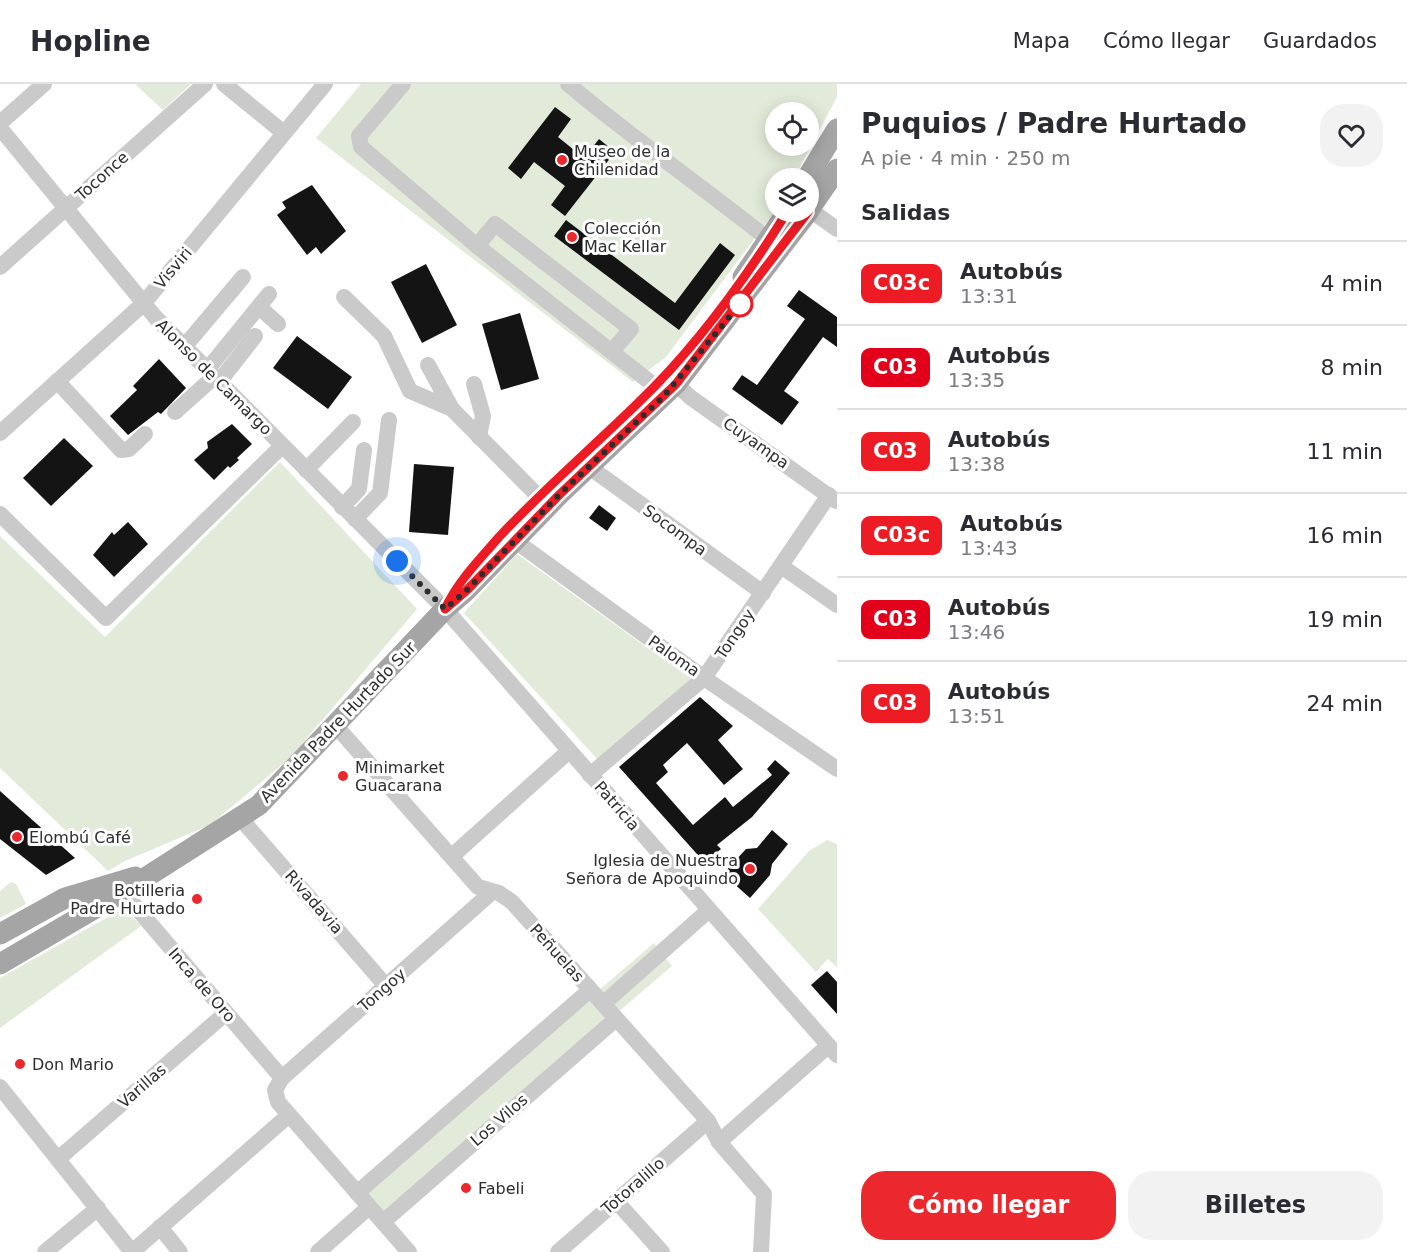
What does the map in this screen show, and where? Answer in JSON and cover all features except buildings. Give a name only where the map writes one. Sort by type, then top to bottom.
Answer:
[{"type":"main road","points":[[813,168],[837,129]]},
{"type":"main road","name":"Avenida Padre Hurtado Sur","points":[[819,196],[837,168]]},
{"type":"main road","name":"Avenida Padre Hurtado Sur","points":[[445,609],[468,572],[538,496],[666,385],[701,331],[781,222]]},
{"type":"main road","name":"Avenida Padre Hurtado Sur","points":[[0,964],[241,819],[274,792],[445,609],[666,385],[800,222]]},
{"type":"main road","name":"Avenida Padre Hurtado Sur","points":[[0,934],[65,898],[163,865]]},
{"type":"street","points":[[0,123],[44,84]]},
{"type":"street","name":"Toconce","points":[[0,267],[205,84]]},
{"type":"street","points":[[224,84],[284,133]]},
{"type":"street","name":"Visviri","points":[[4,422],[57,381],[143,304],[325,84]]},
{"type":"street","name":"Cuyampa","points":[[403,84],[359,136],[361,147],[477,246],[613,350],[666,385],[690,397],[833,498]]},
{"type":"street","points":[[568,84],[769,240]]},
{"type":"street","name":"Alonso de Camargo","points":[[0,129],[143,304],[445,609]]},
{"type":"street","points":[[819,217],[837,229]]},
{"type":"street","points":[[477,246],[495,224],[631,329],[613,350]]},
{"type":"street","points":[[184,347],[243,277]]},
{"type":"street","points":[[344,297],[384,336],[410,391],[452,409]]},
{"type":"street","points":[[213,376],[264,300],[278,324]]},
{"type":"street","points":[[174,412],[255,336]]},
{"type":"street","points":[[428,365],[452,409],[538,496]]},
{"type":"street","points":[[57,381],[121,450],[129,449],[145,434]]},
{"type":"street","points":[[474,384],[483,416],[479,437]]},
{"type":"street","points":[[355,519],[380,493],[388,420]]},
{"type":"street","points":[[306,470],[353,422]]},
{"type":"street","points":[[0,514],[106,618],[282,446]]},
{"type":"street","points":[[342,507],[359,489],[364,450]]},
{"type":"street","name":"Socompa","points":[[588,466],[763,593]]},
{"type":"street","name":"Tongoy","points":[[590,775],[704,678],[781,566],[833,498]]},
{"type":"street","name":"Paloma","points":[[514,540],[704,678],[837,769]]},
{"type":"street","points":[[781,566],[837,605]]},
{"type":"street","name":"Patricia","points":[[445,609],[832,1050]]},
{"type":"street","name":"Peñuelas","points":[[336,726],[478,887],[512,902],[708,1121],[719,1142],[765,1197],[761,1252]]},
{"type":"street","points":[[452,856],[569,751]]},
{"type":"street","name":"Rivadavia","points":[[241,819],[386,986]]},
{"type":"street","name":"Inca de Oro","points":[[123,892],[226,1013],[278,1084],[278,1102],[409,1252]]},
{"type":"street","name":"Tongoy","points":[[278,1084],[492,892]]},
{"type":"street","points":[[603,1004],[709,910]]},
{"type":"street","points":[[357,1193],[590,990]]},
{"type":"street","name":"Varillas","points":[[58,1159],[226,1013]]},
{"type":"street","name":"Los Vilos","points":[[382,1222],[616,1018]]},
{"type":"street","points":[[719,1142],[832,1050]]},
{"type":"street","points":[[0,1087],[132,1252],[289,1114]]},
{"type":"street","name":"Totoralillo","points":[[558,1252],[708,1121]]},
{"type":"street","points":[[616,1201],[662,1252]]},
{"type":"street","points":[[318,1252],[369,1207]]},
{"type":"street","points":[[45,1252],[98,1208]]},
{"type":"street","points":[[160,1227],[180,1252]]},
{"type":"green space","points":[[135,84],[191,84],[163,110]]},
{"type":"green space","points":[[361,84],[837,84],[837,97],[819,131],[819,102],[765,102],[765,156],[806,156],[799,168],[765,168],[767,222],[666,357],[633,382],[316,138]]},
{"type":"green space","points":[[280,462],[417,609],[290,758],[210,825],[125,861],[108,871],[0,768],[0,536],[105,637]]},
{"type":"green space","points":[[517,554],[691,679],[599,761],[464,613]]},
{"type":"green space","points":[[827,840],[837,844],[837,967],[828,959],[816,972],[758,909],[809,851]]},
{"type":"green space","points":[[11,882],[16,884],[26,904],[0,918],[0,891]]},
{"type":"green space","points":[[124,908],[141,926],[0,1028],[0,978]]},
{"type":"green space","points":[[654,943],[672,966],[383,1213],[362,1193]]},
{"type":"bus line","name":"C03c","points":[[781,222],[741,280],[672,367],[640,401],[538,496],[468,572],[445,609],[467,590],[588,466],[676,384],[763,274],[801,222]]},
{"type":"place","name":"Museo de la Chilenidad","points":[[562,160]]},
{"type":"place","name":"Colección Mac Kellar","points":[[572,237]]},
{"type":"place","name":"Minimarket Guacarana","points":[[343,776]]},
{"type":"place","name":"Elombú Café","points":[[17,837]]},
{"type":"place","name":"Iglesia de Nuestra Señora de Apoquindo","points":[[750,869]]},
{"type":"place","name":"Botilleria Padre Hurtado","points":[[197,899]]},
{"type":"place","name":"Don Mario","points":[[20,1064]]},
{"type":"place","name":"Fabeli","points":[[466,1188]]},
{"type":"route","points":[[397,561],[445,609],[467,590],[588,466],[664,396],[690,368],[740,304]]}]
